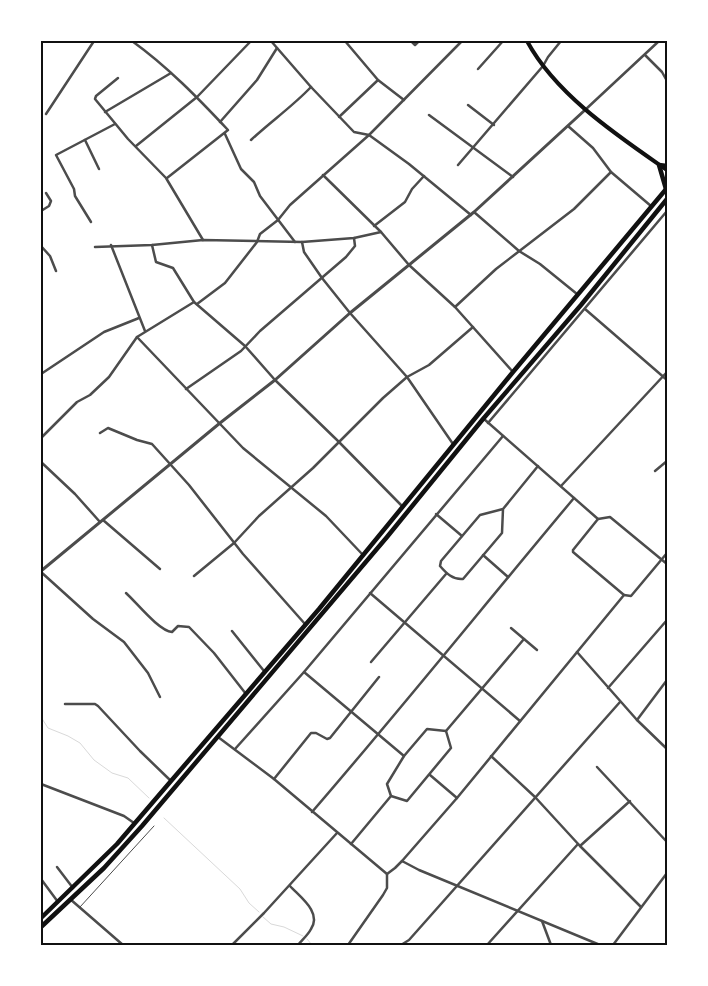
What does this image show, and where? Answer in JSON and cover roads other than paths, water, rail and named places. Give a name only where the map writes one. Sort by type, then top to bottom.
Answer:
[{"type":"highway","points":[[41,918],[135,824],[363,555],[577,294],[652,207],[666,189],[660,165],[667,166]]},
{"type":"highway","points":[[41,926],[119,852],[387,537],[483,419],[560,333],[623,258],[667,199]]},
{"type":"main road","points":[[527,41],[543,66],[585,110],[667,170]]},
{"type":"street","points":[[46,114],[94,41]]},
{"type":"street","points":[[132,41],[171,72],[197,96],[228,130],[166,178]]},
{"type":"street","points":[[136,146],[197,96],[251,41]]},
{"type":"street","points":[[271,41],[354,132],[368,135],[577,294]]},
{"type":"street","points":[[345,41],[378,80],[404,100]]},
{"type":"street","points":[[411,41],[415,44],[418,41]]},
{"type":"street","points":[[41,438],[77,402],[90,395],[109,377],[138,336],[196,303],[225,283],[257,242],[260,234],[278,220],[290,205],[368,135],[462,41]]},
{"type":"street","points":[[478,69],[503,41]]},
{"type":"street","points":[[458,165],[543,66],[561,41]]},
{"type":"street","points":[[160,697],[148,673],[124,642],[93,619],[41,571],[275,380],[350,313],[473,214],[658,41]]},
{"type":"street","points":[[220,122],[257,80],[277,48]]},
{"type":"street","points":[[644,55],[662,72],[667,81]]},
{"type":"street","points":[[105,112],[171,72]]},
{"type":"street","points":[[118,78],[95,98],[115,124],[166,178],[204,240]]},
{"type":"street","points":[[339,117],[378,80]]},
{"type":"street","points":[[250,140],[297,102],[311,87]]},
{"type":"street","points":[[468,105],[494,124]]},
{"type":"street","points":[[429,115],[513,177]]},
{"type":"street","points":[[91,222],[75,196],[74,189],[56,155],[115,124]]},
{"type":"street","points":[[568,125],[593,148],[611,172],[652,207]]},
{"type":"street","points":[[225,134],[241,169],[254,182],[260,196],[295,242]]},
{"type":"street","points":[[85,140],[100,169]]},
{"type":"street","points":[[455,307],[496,269],[574,209],[611,172]]},
{"type":"street","points":[[323,174],[381,232],[410,265],[455,307],[513,372]]},
{"type":"street","points":[[374,226],[405,202],[412,189],[424,176]]},
{"type":"street","points":[[41,210],[48,206],[51,201],[46,193]]},
{"type":"street","points":[[488,423],[560,333],[584,309],[623,258],[667,211]]},
{"type":"street","points":[[645,228],[649,232]]},
{"type":"street","points":[[96,247],[152,245],[204,240],[302,242],[354,238],[381,232]]},
{"type":"street","points":[[186,389],[246,346],[260,331],[346,257],[355,246],[354,238]]},
{"type":"street","points":[[302,242],[304,252],[322,278],[350,313],[407,377],[453,444]]},
{"type":"street","points":[[111,245],[145,332]]},
{"type":"street","points":[[152,245],[156,262],[173,268],[196,303],[246,346],[275,380],[402,506]]},
{"type":"street","points":[[41,246],[50,256],[56,271]]},
{"type":"street","points":[[584,309],[667,380]]},
{"type":"street","points":[[41,374],[104,332],[139,318]]},
{"type":"street","points":[[194,576],[234,543],[259,516],[407,377],[429,365],[473,327]]},
{"type":"street","points":[[138,336],[243,448],[326,516],[363,555]]},
{"type":"street","points":[[561,486],[667,372]]},
{"type":"street","points":[[506,392],[511,396]]},
{"type":"street","points":[[483,419],[598,519]]},
{"type":"street","points":[[100,433],[108,428],[152,444],[171,464],[243,554],[305,624]]},
{"type":"street","points":[[235,749],[304,672],[503,436]]},
{"type":"street","points":[[655,470],[667,461]]},
{"type":"street","points":[[41,462],[102,521],[160,568]]},
{"type":"street","points":[[503,509],[502,533],[463,580],[446,574],[440,566],[440,561],[480,515],[503,509],[538,466]]},
{"type":"street","points":[[312,812],[574,498]]},
{"type":"street","points":[[436,514],[462,536]]},
{"type":"street","points":[[667,553],[661,560],[631,596],[624,595],[572,550],[598,519],[610,517],[661,560],[667,564]]},
{"type":"street","points":[[483,556],[508,577]]},
{"type":"street","points":[[371,662],[446,574]]},
{"type":"street","points":[[126,593],[168,631],[172,632],[178,626],[188,626],[214,653],[246,694]]},
{"type":"street","points":[[370,593],[520,721]]},
{"type":"street","points":[[387,874],[396,868],[456,798],[624,595]]},
{"type":"street","points":[[608,688],[667,620]]},
{"type":"street","points":[[511,628],[537,650]]},
{"type":"street","points":[[232,630],[264,671]]},
{"type":"street","points":[[446,731],[524,639]]},
{"type":"street","points":[[577,652],[620,702],[667,749]]},
{"type":"street","points":[[304,672],[404,756]]},
{"type":"street","points":[[274,779],[311,733],[316,733],[327,739],[330,738],[379,678]]},
{"type":"street","points":[[637,720],[667,680]]},
{"type":"street","points":[[401,945],[409,940],[620,702]]},
{"type":"street","points":[[65,704],[95,704],[98,706],[172,781]]},
{"type":"street","points":[[391,796],[387,784],[404,756],[427,729],[446,731]]},
{"type":"street","points":[[391,796],[407,801],[430,775],[451,748],[446,731]]},
{"type":"street","points":[[218,737],[274,779],[387,874]]},
{"type":"street","points":[[491,756],[535,797],[640,907]]},
{"type":"street","points":[[596,767],[667,842]]},
{"type":"street","points":[[430,775],[456,798]]},
{"type":"street","points":[[41,784],[124,816],[135,824]]},
{"type":"street","points":[[351,844],[391,796]]},
{"type":"street","points":[[487,945],[579,845],[630,801]]},
{"type":"street","points":[[232,945],[337,833]]},
{"type":"street","points":[[402,861],[457,886],[600,945]]},
{"type":"street","points":[[57,867],[73,888]]},
{"type":"street","points":[[613,945],[667,873]]},
{"type":"street","points":[[348,945],[387,888],[387,874]]},
{"type":"street","points":[[41,879],[58,902]]},
{"type":"street","points":[[289,886],[313,911],[314,921],[312,928],[298,945]]},
{"type":"street","points":[[70,899],[123,945]]},
{"type":"street","points":[[542,921],[551,945]]},
{"type":"lane","points":[[79,907],[154,826]]},
{"type":"waterway","points":[[41,717],[48,728],[80,743],[94,760],[112,773],[128,778],[149,798]]},
{"type":"waterway","points":[[164,818],[240,889],[249,903],[259,912]]},
{"type":"waterway","points":[[263,917],[271,924],[284,927],[303,936]]},
{"type":"waterway","points":[[307,939],[312,945]]}]
